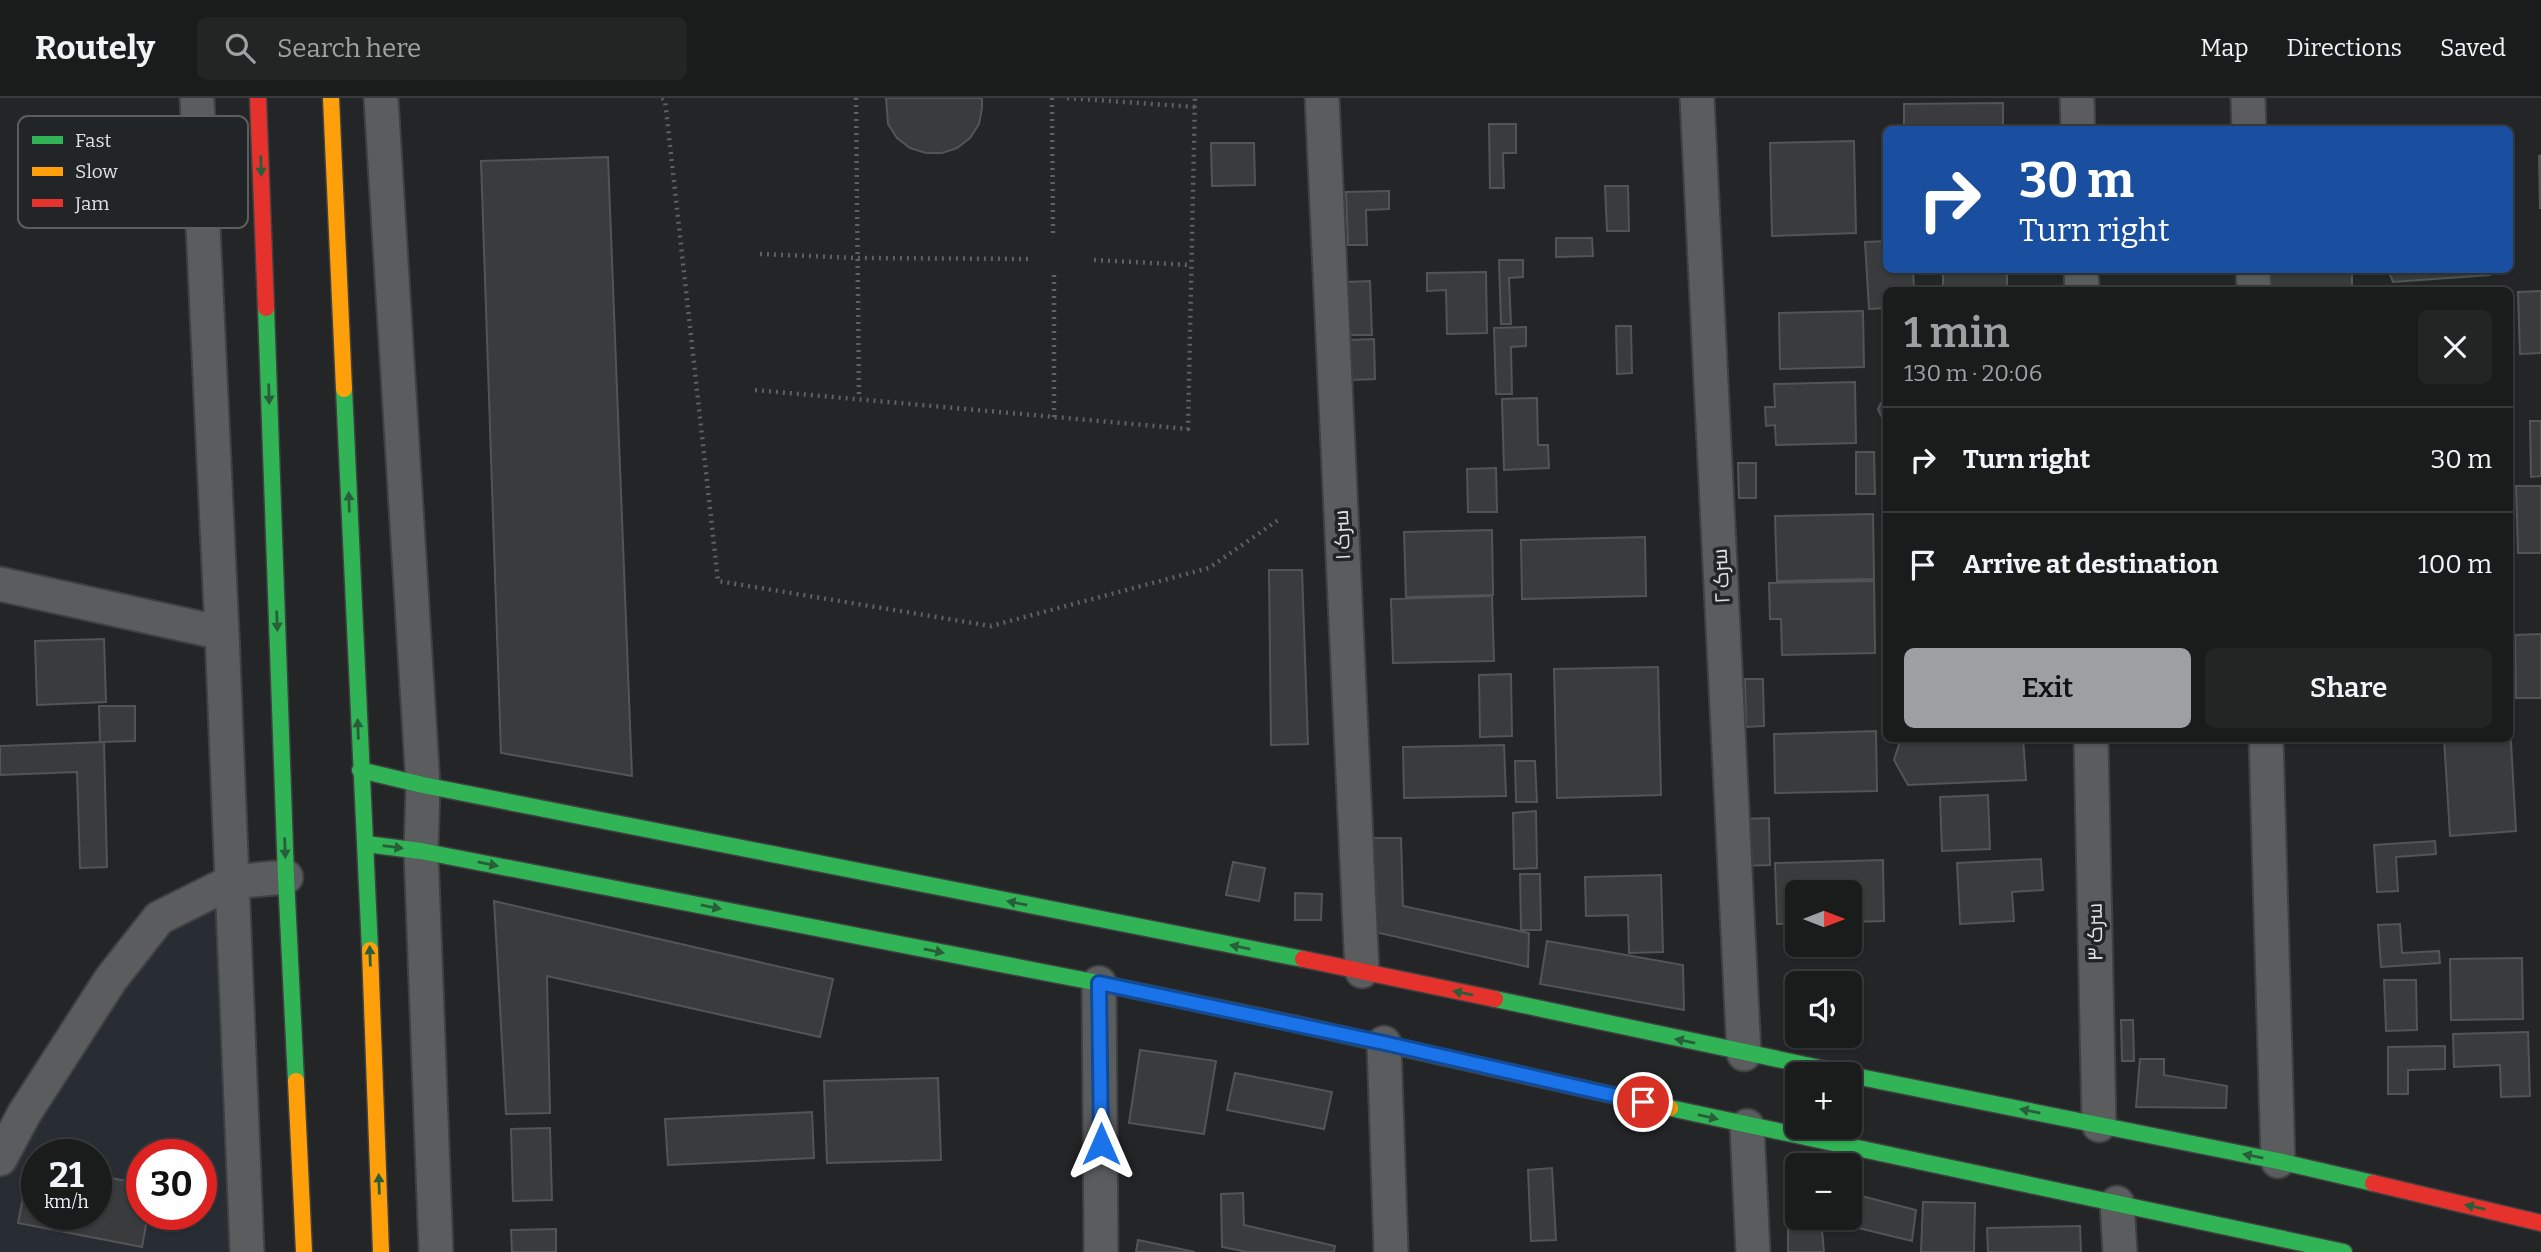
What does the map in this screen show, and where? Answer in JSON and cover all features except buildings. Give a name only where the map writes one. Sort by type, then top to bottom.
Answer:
[{"type":"main road","points":[[258,98],[286,877],[304,1252]]},
{"type":"main road","points":[[331,98],[360,770],[366,844],[381,1252]]},
{"type":"main road","points":[[360,770],[423,785],[1362,971],[1785,1062]]},
{"type":"main road","points":[[366,844],[421,851],[1099,983],[1384,1043],[1747,1126],[2117,1203],[2275,1244],[2344,1252]]},
{"type":"main road","points":[[1862,1078],[2278,1161],[2541,1223]]},
{"type":"street","points":[[197,98],[198,116]]},
{"type":"street","points":[[381,98],[423,785],[421,851],[436,1252]]},
{"type":"street","name":"سرک ۱","points":[[1322,98],[1362,971]]},
{"type":"street","name":"سرک ۲","points":[[1697,98],[1744,1054]]},
{"type":"street","points":[[2077,98],[2078,126]]},
{"type":"street","points":[[2248,98],[2249,126]]},
{"type":"street","points":[[203,228],[247,1252]]},
{"type":"street","points":[[0,584],[222,633]]},
{"type":"street","name":"سرک ۳","points":[[2091,742],[2099,1125]]},
{"type":"street","points":[[2266,742],[2278,1161]]},
{"type":"street","points":[[0,1159],[12,1113],[159,918],[231,881],[286,877]]},
{"type":"street","points":[[1099,983],[1101,1252]]},
{"type":"street","points":[[1384,1043],[1391,1252]]},
{"type":"street","points":[[1747,1126],[1753,1252]]},
{"type":"street","points":[[2117,1203],[2120,1252]]},
{"type":"path","points":[[662,98],[665,100],[718,581],[991,626],[1209,568],[1281,518]]},
{"type":"path","points":[[856,98],[859,399]]},
{"type":"path","points":[[1052,98],[1053,233]]},
{"type":"path","points":[[1067,98],[1195,107]]},
{"type":"path","points":[[755,390],[1188,429],[1195,98]]},
{"type":"path","points":[[760,254],[858,258],[1031,259]]},
{"type":"path","points":[[1094,260],[1192,265]]},
{"type":"path","points":[[1054,416],[1055,275]]},
{"type":"shaded area","points":[[231,882],[247,1252],[0,1252],[0,1159],[159,918]]},
{"type":"traffic: fast","points":[[266,308],[296,1081]]},
{"type":"traffic: fast","points":[[344,389],[370,950]]},
{"type":"traffic: fast","points":[[360,770],[423,785],[1303,959]]},
{"type":"traffic: fast","points":[[366,844],[421,851],[1296,1024]]},
{"type":"traffic: fast","points":[[1495,999],[1792,1062]]},
{"type":"traffic: fast","points":[[1862,1077],[2278,1161],[2373,1183]]},
{"type":"traffic: fast","points":[[1670,1108],[2344,1252]]},
{"type":"traffic: slow","points":[[331,98],[344,389]]},
{"type":"traffic: slow","points":[[370,950],[381,1252]]},
{"type":"traffic: slow","points":[[1296,1024],[1670,1108]]},
{"type":"traffic: slow","points":[[296,1081],[304,1252]]},
{"type":"traffic: jam","points":[[258,98],[266,308]]},
{"type":"traffic: jam","points":[[1303,959],[1495,999]]},
{"type":"traffic: jam","points":[[2373,1183],[2541,1223]]},
{"type":"route","points":[[1101,1144],[1099,983],[1384,1043],[1643,1102]]}]
